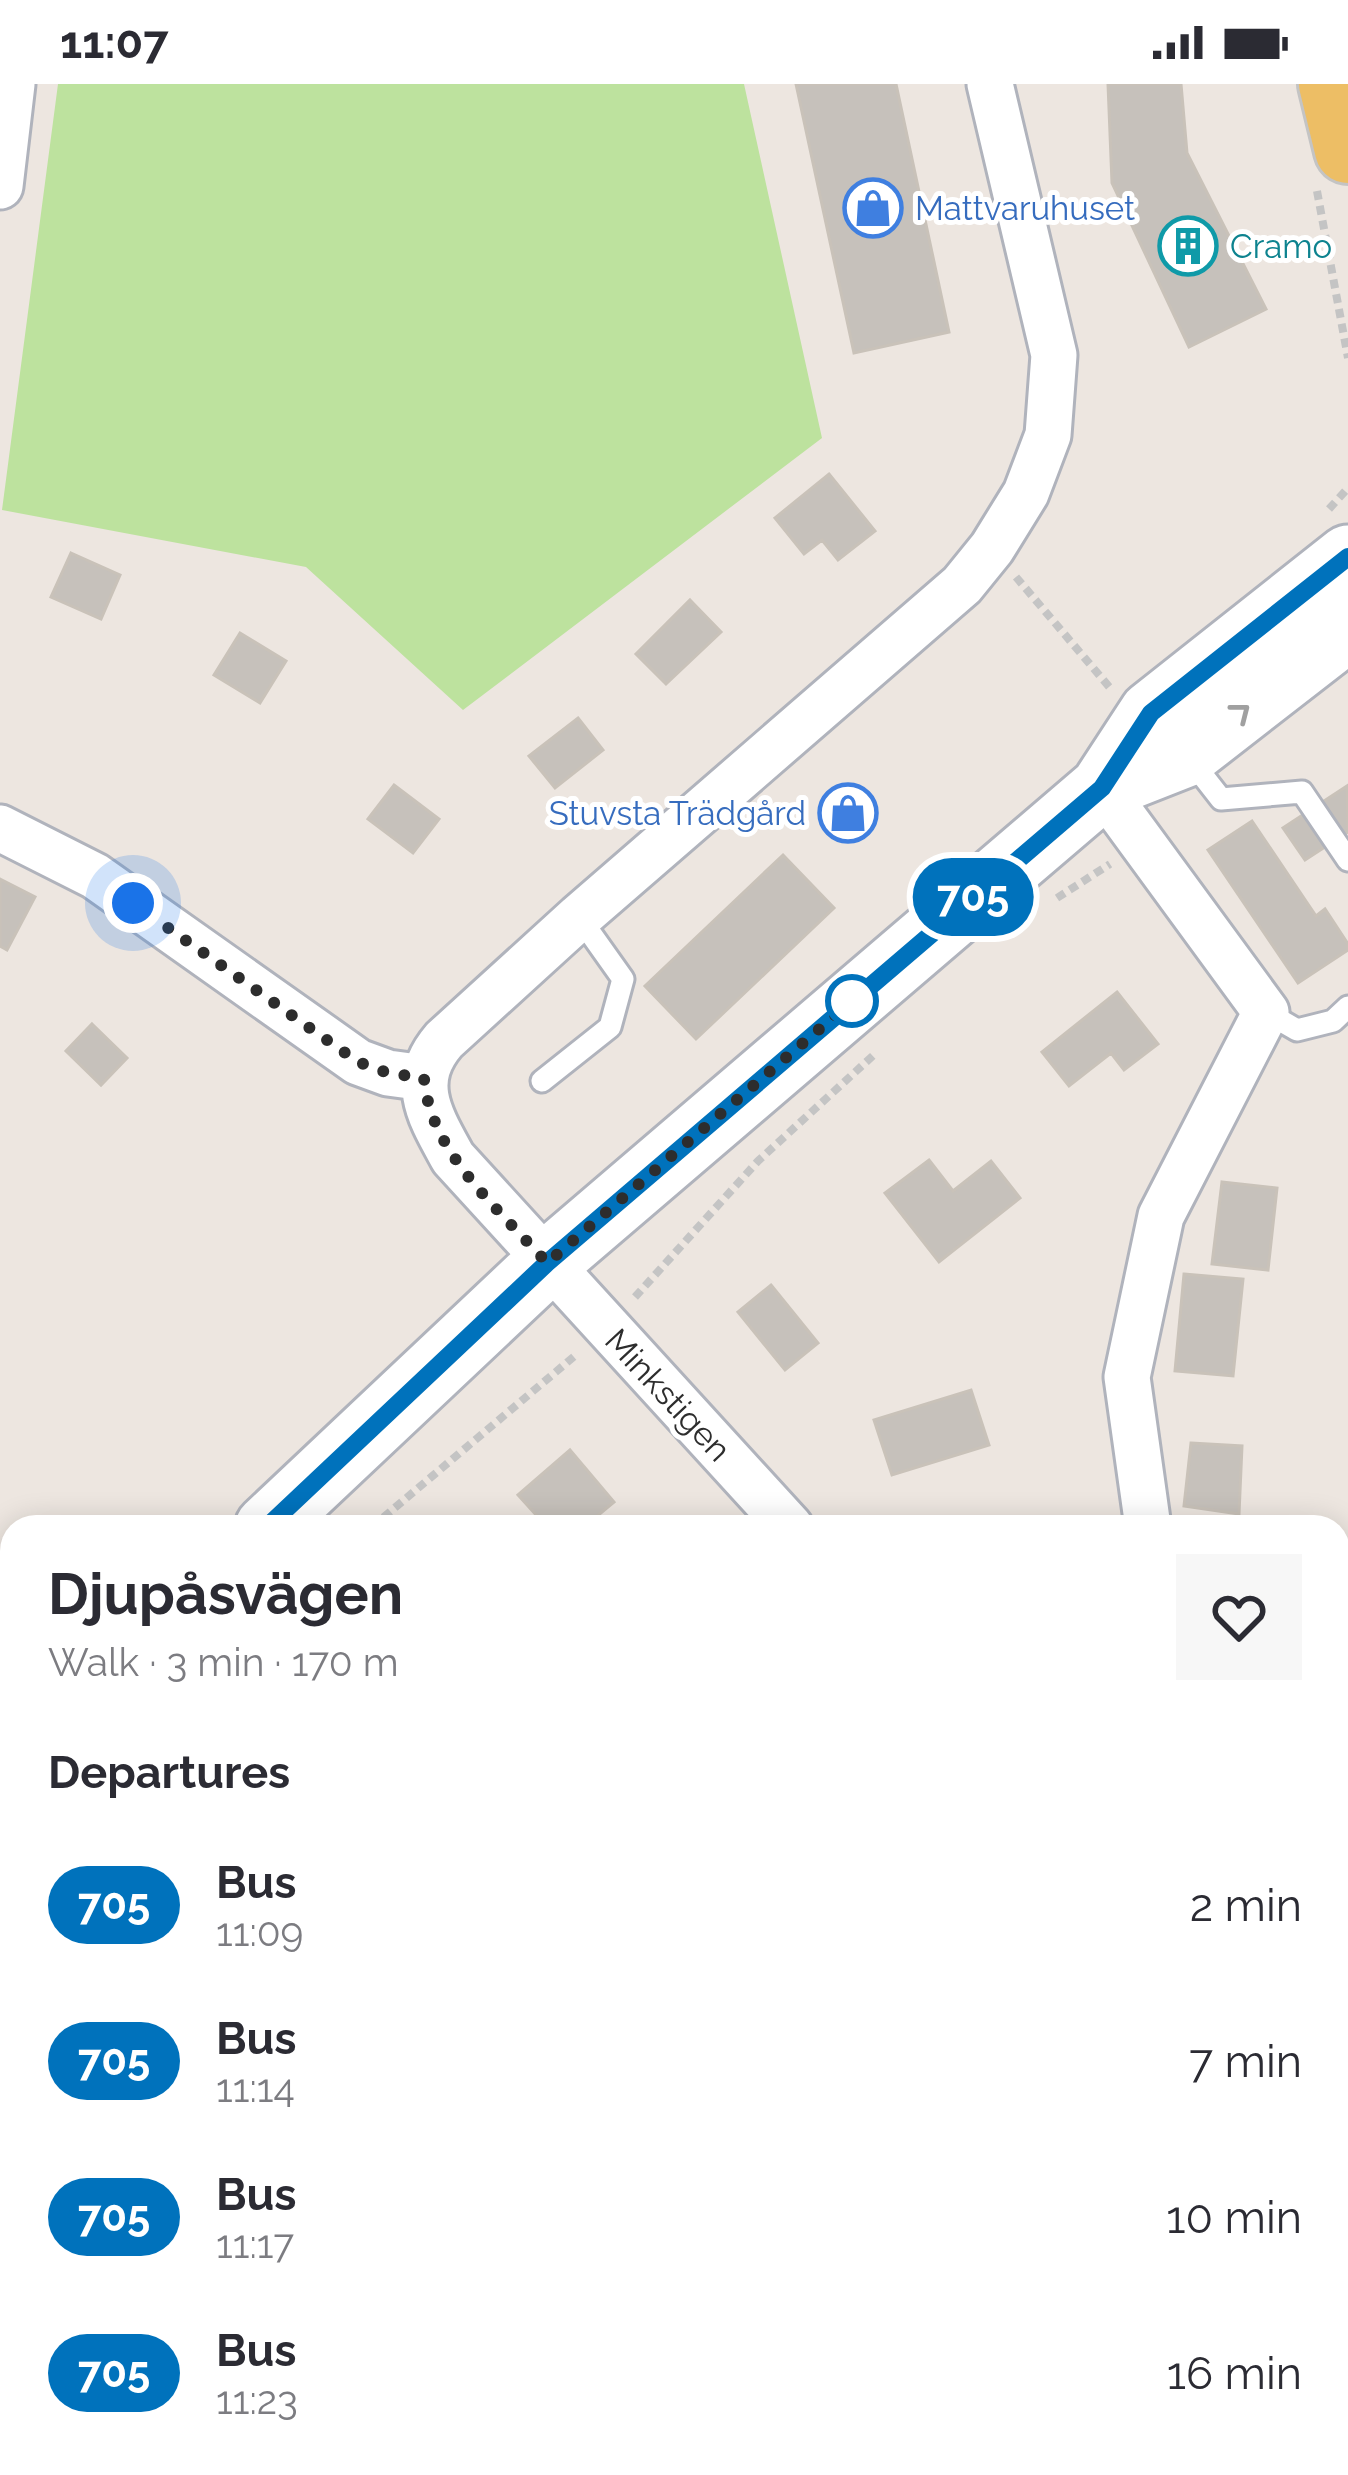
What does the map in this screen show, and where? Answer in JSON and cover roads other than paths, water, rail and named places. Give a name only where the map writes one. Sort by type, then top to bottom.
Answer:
[{"type":"main road","points":[[1330,161],[1332,84]]},
{"type":"street","points":[[0,186],[12,84]]},
{"type":"street","points":[[0,828],[95,876],[358,1062],[388,1073],[424,1078],[430,1057],[444,1040],[962,585],[992,548],[1025,494],[1048,435],[1054,355],[990,84]]},
{"type":"street","points":[[280,1515],[547,1263],[1085,802],[1151,713],[1343,529]]},
{"type":"street","points":[[1085,802],[1186,755],[1348,629]]},
{"type":"street","points":[[1085,802],[1144,842],[1266,1012],[1161,1216],[1127,1376],[1146,1515]]},
{"type":"street","name":"Minkstigen","points":[[424,1078],[426,1099],[453,1158],[768,1515]]},
{"type":"lane","points":[[1186,755],[1221,799],[1302,792],[1348,860]]},
{"type":"lane","points":[[542,1081],[610,1027],[623,979],[579,917]]},
{"type":"lane","points":[[1266,1012],[1298,1030],[1333,1021],[1348,1007]]},
{"type":"place","name":"Mattvaruhuset","points":[[873,208]]},
{"type":"place","name":"Cramo","points":[[1188,246]]},
{"type":"place","name":"Stuvsta Trädgård","points":[[848,813]]}]
